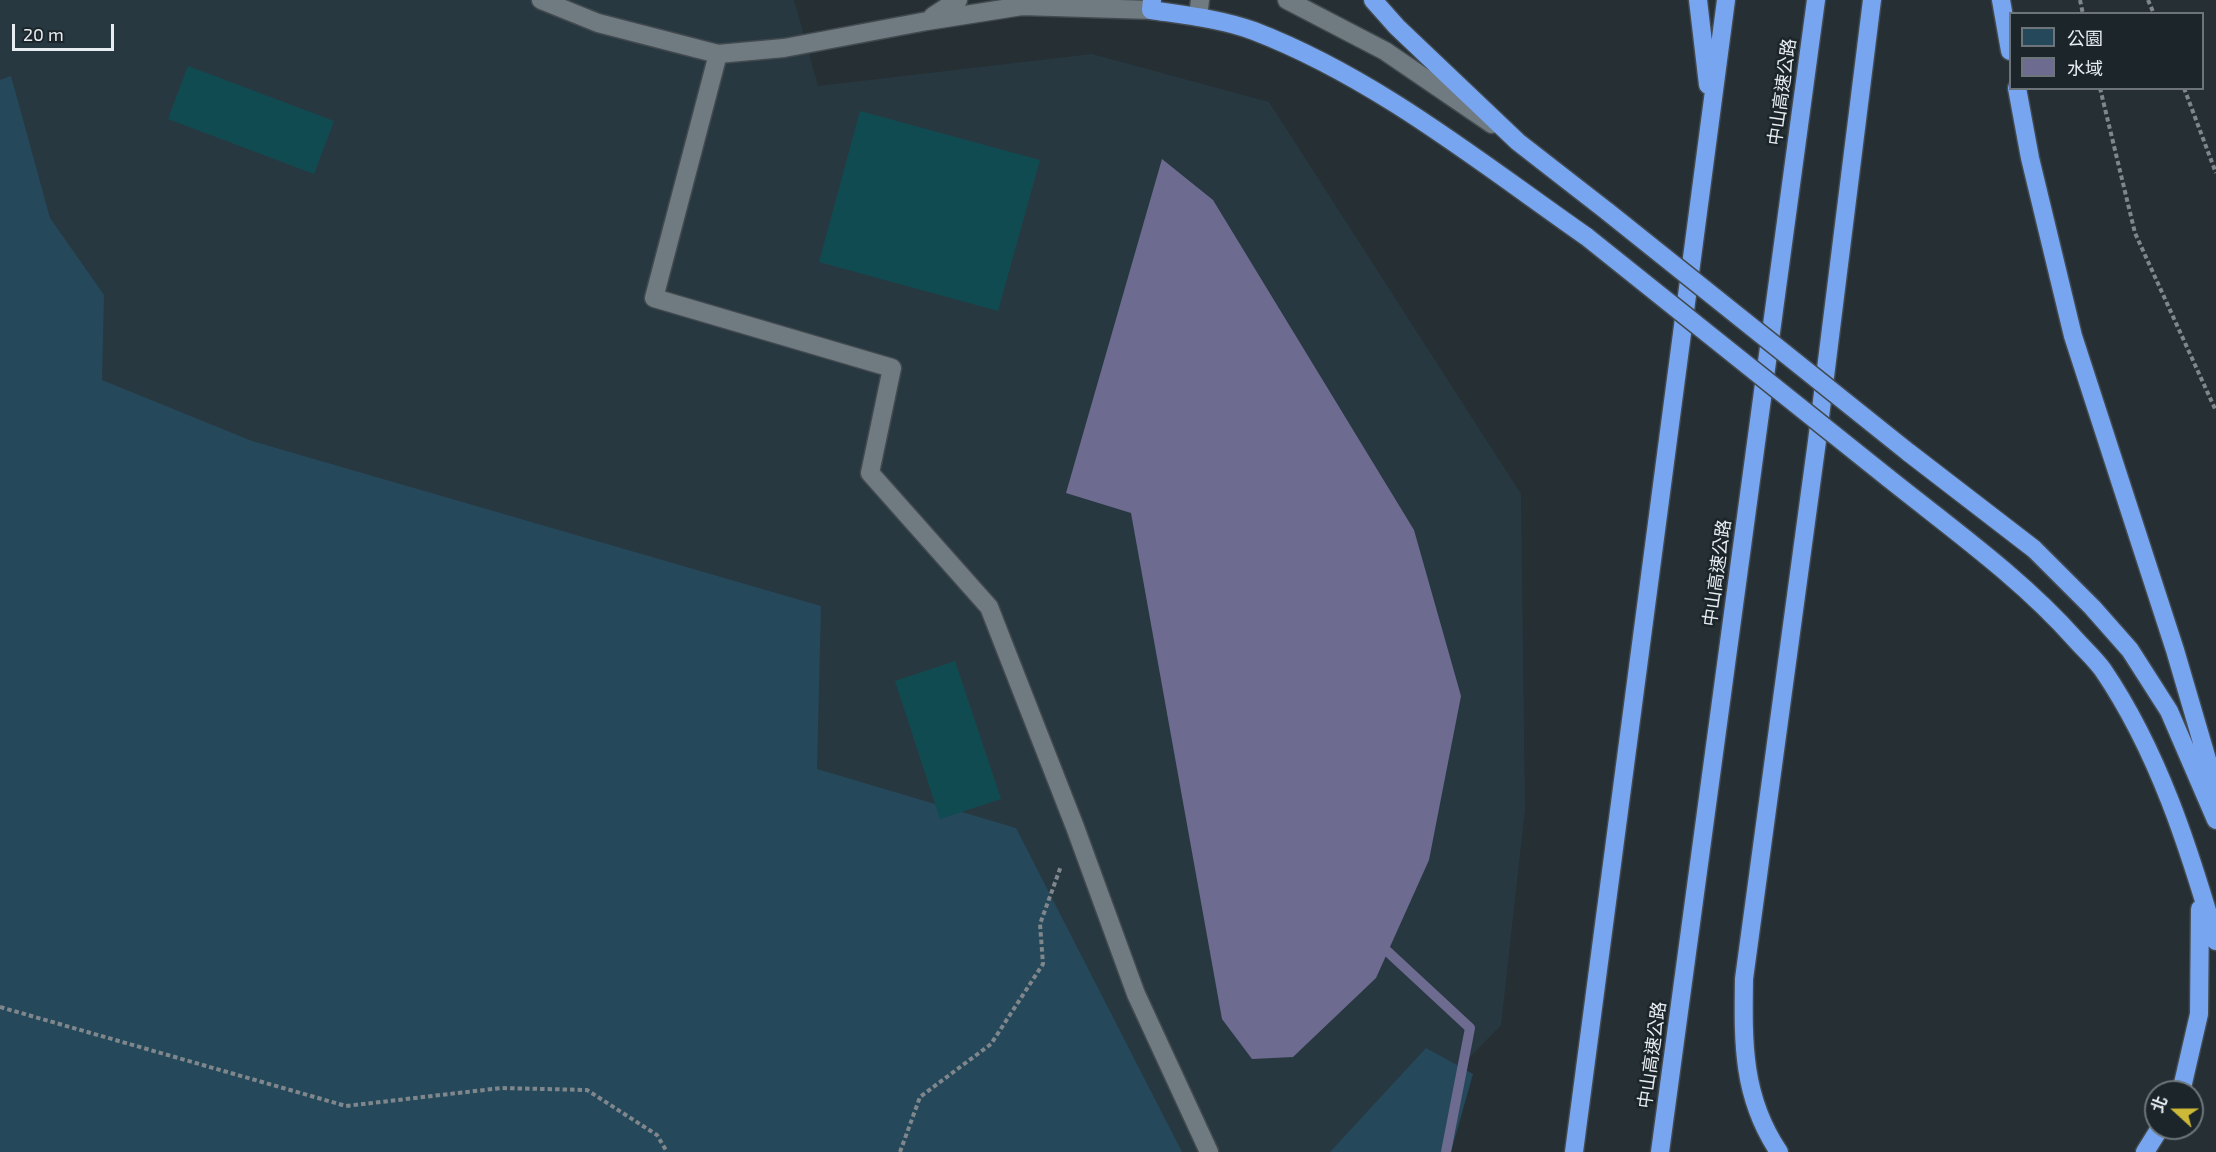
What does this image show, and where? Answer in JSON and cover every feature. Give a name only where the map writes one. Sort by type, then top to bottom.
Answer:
[{"type":"highway","points":[[1373,0],[1397,27],[1518,142],[1908,452],[2034,549],[2092,607],[2130,650],[2169,711],[2216,820]]},
{"type":"highway","points":[[1698,0],[1711,113]]},
{"type":"highway","points":[[1574,1152],[1726,0]]},
{"type":"highway","name":"中山高速公路","points":[[1660,1152],[1816,0]]},
{"type":"highway","points":[[1779,1152],[1769,1138],[1752,1098],[1743,1041],[1744,979],[1815,452],[1872,0]]},
{"type":"highway","points":[[2001,0],[2009,45]]},
{"type":"highway","points":[[1151,5],[1199,9],[1252,30],[1336,68],[1424,123],[1587,237],[2003,570],[2056,617],[2102,669],[2142,735],[2201,889],[2216,941]]},
{"type":"highway","points":[[2018,90],[2030,158],[2073,336],[2175,650],[2216,790]]},
{"type":"highway","points":[[2184,1080],[2199,1014],[2201,889]]},
{"type":"lane","points":[[541,0],[598,23],[718,54],[784,48],[1022,6],[1151,5]]},
{"type":"lane","points":[[927,21],[958,0]]},
{"type":"lane","points":[[1287,0],[1385,51],[1518,142]]},
{"type":"lane","points":[[718,54],[654,297],[892,368],[870,473],[989,607],[1137,994],[1209,1152]]},
{"type":"path","points":[[2100,90],[2134,232],[2216,411]]},
{"type":"path","points":[[2185,90],[2216,173]]},
{"type":"path","points":[[900,1152],[920,1097],[991,1044],[1043,964],[1040,924],[1075,827]]},
{"type":"path","points":[[0,1007],[346,1106],[501,1088],[587,1090],[657,1135],[667,1152]]},
{"type":"shaded area","points":[[0,0],[794,0],[818,86],[1092,54],[1269,102],[1521,494],[1525,809],[1501,1025],[1379,1152],[361,1152],[0,833]]},
{"type":"green space","points":[[11,76],[50,218],[104,295],[102,380],[252,441],[821,606],[817,769],[1016,828],[1182,1152],[0,1152],[0,80]]},
{"type":"green space","points":[[1426,1048],[1473,1074],[1451,1152],[1330,1152]]},
{"type":"water","points":[[1162,159],[1213,200],[1414,530],[1461,696],[1429,860],[1376,978],[1293,1057],[1252,1059],[1222,1019],[1131,513],[1066,493]]},
{"type":"building","points":[[188,66],[334,121],[314,174],[168,119]]},
{"type":"building","points":[[860,111],[1040,160],[998,311],[819,262]]},
{"type":"building","points":[[955,661],[1001,799],[940,819],[895,681]]},
{"type":"waterway","points":[[1387,951],[1470,1028],[1446,1152]]}]
